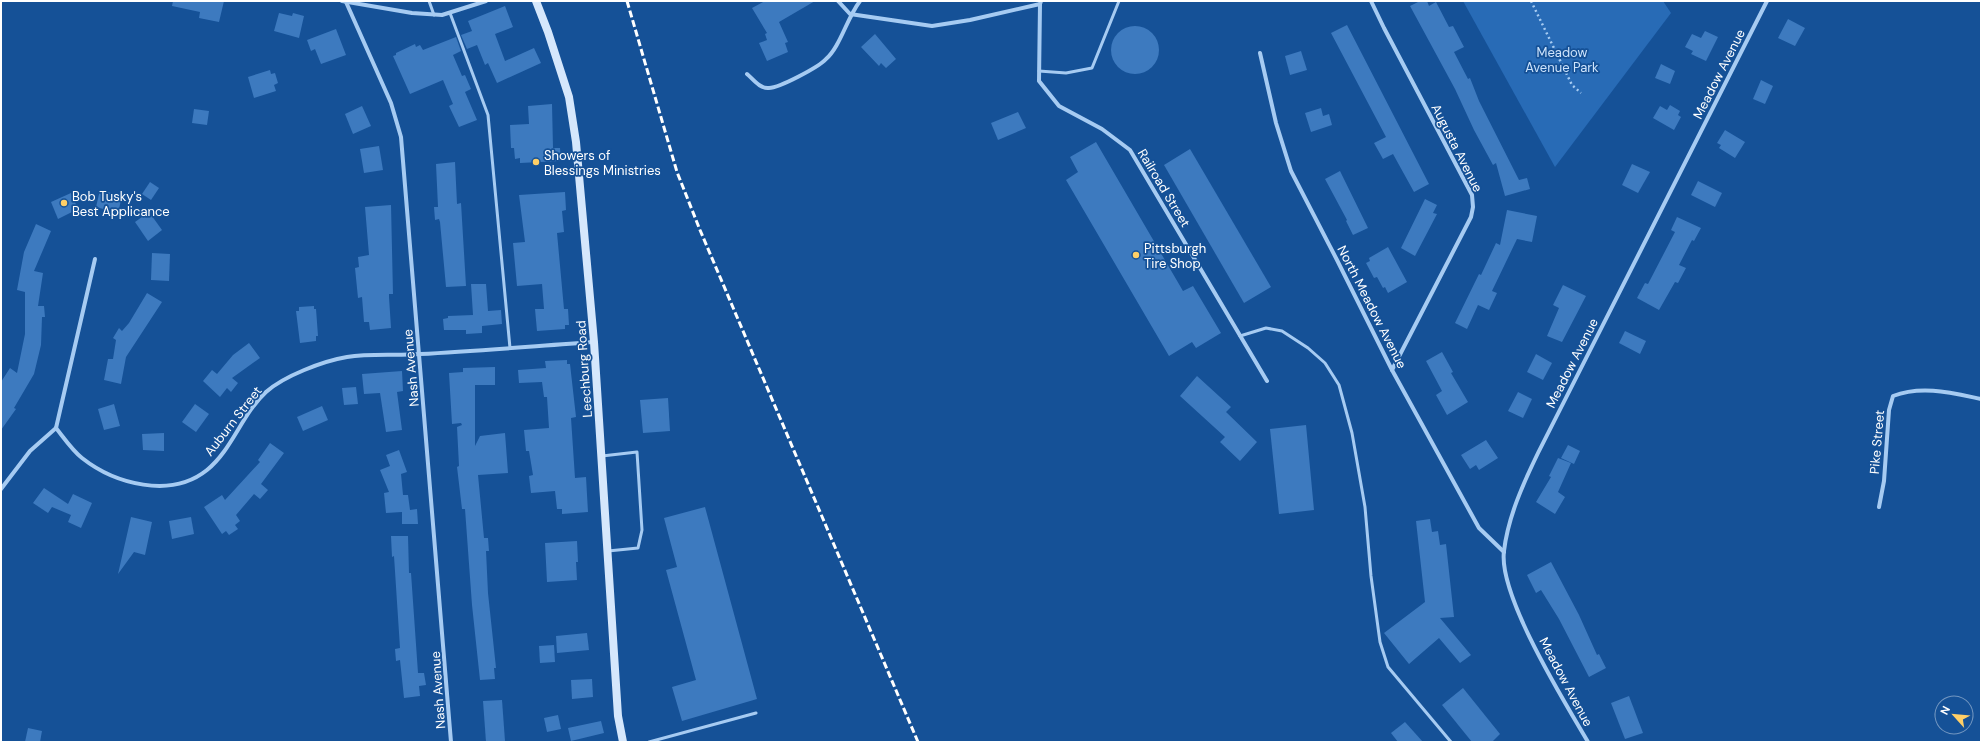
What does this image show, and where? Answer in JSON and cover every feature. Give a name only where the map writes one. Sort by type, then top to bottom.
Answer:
[{"type":"street","points":[[344,2],[434,15],[450,13],[486,1]]},
{"type":"street","name":"Leechburg Road","points":[[536,1],[570,97],[576,142],[594,342],[618,716],[623,742]]},
{"type":"street","points":[[838,1],[850,14]]},
{"type":"street","points":[[746,74],[760,86],[769,88],[784,84],[826,60],[836,45],[850,14],[860,1]]},
{"type":"street","name":"Augusta Avenue","points":[[1371,1],[1387,35],[1472,195],[1473,207],[1470,217],[1392,370]]},
{"type":"street","name":"Meadow Avenue","points":[[1588,742],[1551,679],[1520,615],[1506,578],[1504,552],[1521,490],[1538,453],[1767,1]]},
{"type":"street","name":"Nash Avenue","points":[[344,2],[391,103],[401,137],[452,742]]},
{"type":"street","name":"Railroad Street","points":[[850,14],[932,26],[970,20],[1041,3],[1039,81],[1059,106],[1102,129],[1130,150],[1267,381]]},
{"type":"street","name":"North Meadow Avenue","points":[[1260,53],[1276,123],[1291,171],[1392,370],[1479,528],[1504,552]]},
{"type":"street","points":[[1,489],[30,451],[56,428],[94,259]]},
{"type":"street","name":"Auburn Street","points":[[56,428],[82,457],[110,476],[140,484],[162,486],[176,485],[188,481],[207,470],[221,454],[266,393],[286,379],[313,367],[347,357],[420,354],[594,342]]},
{"type":"street","name":"Pike Street","points":[[1879,507],[1884,481],[1889,410],[1893,396],[1906,392],[1941,391],[1981,399]]},
{"type":"lane","points":[[429,1],[434,15]]},
{"type":"lane","points":[[1039,70],[1066,73],[1092,68],[1119,1]]},
{"type":"lane","points":[[450,13],[488,115],[510,348]]},
{"type":"lane","points":[[1240,336],[1266,328],[1282,331],[1308,348],[1326,363],[1339,385],[1352,433],[1365,507],[1371,576],[1380,642],[1388,667],[1451,742]]},
{"type":"lane","points":[[602,456],[637,452],[642,530],[638,548],[608,551]]},
{"type":"lane","points":[[649,742],[756,713]]},
{"type":"path","points":[[1532,1],[1572,86],[1581,93]]},
{"type":"green space","name":"Meadow Avenue Park","points":[[1463,1],[1663,1],[1671,13],[1555,167]]},
{"type":"building","points":[[173,1],[224,1],[219,22],[199,18],[200,12],[172,6]]},
{"type":"building","points":[[765,1],[815,1],[779,22],[788,42],[785,43],[788,52],[767,61],[759,43],[767,40],[765,34],[767,33],[752,8]]},
{"type":"building","points":[[1420,1],[1427,1],[1429,6],[1436,2],[1449,27],[1453,26],[1464,47],[1454,52],[1468,79],[1470,78],[1479,101],[1519,180],[1527,178],[1530,189],[1505,196],[1496,163],[1493,165],[1474,130],[1455,89],[1410,6]]},
{"type":"building","points":[[505,6],[513,27],[495,34],[505,61],[534,48],[541,63],[497,83],[488,63],[485,65],[477,45],[467,49],[461,35],[472,31],[468,21]]},
{"type":"building","points":[[279,13],[292,16],[293,13],[304,16],[299,38],[274,31]]},
{"type":"building","points":[[1788,19],[1805,28],[1795,46],[1778,38]]},
{"type":"building","points":[[1347,25],[1429,184],[1414,192],[1393,154],[1383,159],[1374,143],[1386,137],[1331,33]]},
{"type":"building","points":[[1130,26],[1140,26],[1152,33],[1159,45],[1159,55],[1152,67],[1140,74],[1130,74],[1122,70],[1115,63],[1111,55],[1111,45],[1115,37],[1122,30]]},
{"type":"building","points":[[336,29],[346,55],[321,64],[315,49],[311,51],[307,40]]},
{"type":"building","points":[[1705,31],[1718,37],[1706,61],[1691,54],[1693,51],[1685,47],[1692,34],[1701,38]]},
{"type":"building","points":[[875,34],[896,59],[886,68],[881,63],[879,66],[861,47]]},
{"type":"building","points":[[456,37],[461,51],[453,55],[462,76],[465,75],[471,89],[465,92],[477,120],[459,127],[449,106],[453,104],[443,80],[410,94],[393,56],[415,44],[416,47],[420,45],[423,50]]},
{"type":"building","points":[[1301,51],[1307,70],[1290,75],[1285,56]]},
{"type":"building","points":[[1661,64],[1675,71],[1670,84],[1655,78]]},
{"type":"building","points":[[270,70],[271,74],[275,73],[278,83],[274,85],[276,91],[254,98],[248,77]]},
{"type":"building","points":[[1761,80],[1773,86],[1765,104],[1753,99]]},
{"type":"building","points":[[552,104],[553,148],[560,148],[561,161],[520,163],[520,158],[515,159],[514,148],[511,148],[510,125],[529,124],[528,106]]},
{"type":"building","points":[[1670,105],[1680,111],[1678,115],[1681,117],[1674,130],[1653,118],[1660,106],[1667,110]]},
{"type":"building","points":[[362,106],[371,126],[353,134],[345,114]]},
{"type":"building","points":[[1321,108],[1323,116],[1329,114],[1332,125],[1311,132],[1305,113]]},
{"type":"building","points":[[194,109],[209,111],[207,125],[192,123]]},
{"type":"building","points":[[1018,112],[1026,128],[998,140],[991,123]]},
{"type":"building","points":[[1725,130],[1745,142],[1735,158],[1719,148],[1721,145],[1717,143]]},
{"type":"building","name":"Pittsburgh Tire Shop","points":[[1096,142],[1183,291],[1193,286],[1221,333],[1196,348],[1192,342],[1169,356],[1066,180],[1078,172],[1070,157]]},
{"type":"building","points":[[379,146],[383,170],[364,173],[360,149]]},
{"type":"building","points":[[1190,149],[1271,287],[1244,303],[1164,165]]},
{"type":"building","points":[[455,162],[457,204],[461,203],[466,286],[446,287],[440,222],[439,219],[435,220],[434,207],[438,207],[436,164]]},
{"type":"building","points":[[1632,164],[1650,172],[1638,193],[1622,185]]},
{"type":"building","points":[[1340,171],[1368,228],[1353,235],[1346,221],[1347,220],[1325,179]]},
{"type":"building","points":[[1698,181],[1722,193],[1715,207],[1691,195]]},
{"type":"building","points":[[150,182],[159,188],[151,200],[142,194]]},
{"type":"building","points":[[100,190],[122,196],[118,213],[96,207]]},
{"type":"building","points":[[565,192],[566,210],[562,211],[564,232],[557,233],[564,309],[568,309],[569,325],[565,325],[565,329],[537,331],[535,309],[544,309],[542,284],[517,286],[513,243],[525,242],[519,195]]},
{"type":"building","points":[[71,193],[78,209],[58,219],[51,202]]},
{"type":"building","points":[[1425,199],[1437,205],[1433,213],[1437,214],[1415,256],[1401,248]]},
{"type":"building","points":[[391,205],[393,294],[389,294],[389,297],[391,328],[370,330],[369,322],[364,322],[362,297],[358,298],[355,268],[359,267],[358,257],[369,255],[365,207]]},
{"type":"building","points":[[1507,210],[1537,216],[1532,242],[1517,239],[1492,291],[1497,293],[1489,310],[1478,305],[1467,329],[1455,323],[1479,274],[1481,275],[1496,243],[1500,245]]},
{"type":"building","points":[[149,212],[162,230],[148,241],[135,222]]},
{"type":"building","points":[[1677,217],[1701,228],[1694,241],[1692,240],[1679,265],[1686,268],[1678,283],[1675,282],[1659,310],[1637,298],[1645,283],[1648,284],[1675,232],[1671,230]]},
{"type":"building","points":[[36,224],[51,231],[34,271],[43,273],[38,306],[44,306],[45,317],[42,317],[41,345],[34,374],[14,408],[16,409],[1,430],[1,382],[10,368],[17,373],[25,334],[25,292],[17,290],[24,252]]},
{"type":"building","points":[[1388,247],[1407,282],[1388,293],[1385,287],[1383,288],[1377,277],[1374,278],[1366,263],[1370,261],[1369,258]]},
{"type":"building","points":[[152,253],[170,254],[169,281],[151,280]]},
{"type":"building","points":[[471,284],[486,284],[488,311],[501,310],[502,324],[482,326],[482,333],[466,334],[466,330],[444,330],[443,319],[448,318],[448,316],[473,315]]},
{"type":"building","points":[[1563,285],[1586,296],[1562,342],[1547,336],[1559,308],[1553,305]]},
{"type":"building","points":[[147,293],[162,302],[126,357],[121,384],[104,380],[108,359],[113,359],[116,340],[113,338],[119,328],[122,331],[129,323]]},
{"type":"building","points":[[314,306],[314,309],[316,309],[318,336],[316,336],[316,341],[300,343],[296,311],[299,311],[299,307]]},
{"type":"building","points":[[1625,331],[1646,341],[1640,354],[1619,343]]},
{"type":"building","points":[[249,343],[260,358],[232,378],[238,383],[231,392],[227,388],[220,397],[203,381],[212,370],[217,374],[233,355]]},
{"type":"building","points":[[1442,352],[1453,372],[1451,373],[1468,402],[1447,415],[1436,395],[1442,391],[1426,361]]},
{"type":"building","points":[[1536,354],[1552,363],[1543,380],[1527,372]]},
{"type":"building","points":[[567,360],[567,364],[570,364],[576,417],[571,418],[575,478],[586,477],[588,512],[562,514],[562,509],[557,509],[555,491],[531,493],[529,476],[533,475],[529,451],[526,451],[524,430],[549,428],[547,397],[544,397],[542,382],[519,383],[518,370],[546,368],[545,361]]},
{"type":"building","points":[[495,367],[495,385],[475,385],[475,446],[480,436],[505,433],[508,473],[478,475],[484,538],[488,538],[489,551],[486,551],[488,593],[496,668],[494,668],[495,679],[480,680],[472,605],[465,509],[462,509],[457,467],[459,466],[457,427],[462,425],[461,423],[452,424],[449,373],[463,372],[463,368]]},
{"type":"building","points":[[402,371],[403,391],[397,392],[402,430],[386,432],[380,393],[364,394],[362,374]]},
{"type":"building","points":[[1197,376],[1231,407],[1226,412],[1257,442],[1240,461],[1220,442],[1225,437],[1180,396]]},
{"type":"building","points":[[356,387],[358,404],[344,405],[342,388]]},
{"type":"building","points":[[1518,392],[1532,399],[1523,418],[1508,411]]},
{"type":"building","points":[[668,398],[670,431],[643,433],[640,400]]},
{"type":"building","points":[[114,404],[120,426],[104,430],[98,409]]},
{"type":"building","points":[[195,404],[209,414],[196,432],[182,422]]},
{"type":"building","points":[[322,406],[328,420],[303,431],[297,417]]},
{"type":"building","points":[[1306,425],[1314,510],[1279,514],[1270,429]]},
{"type":"building","points":[[164,433],[164,451],[143,450],[142,434]]},
{"type":"building","points":[[1486,440],[1498,458],[1479,470],[1476,465],[1470,469],[1461,455]]},
{"type":"building","points":[[270,443],[284,453],[261,484],[268,490],[260,499],[254,494],[236,515],[240,521],[235,525],[238,529],[229,535],[226,531],[222,534],[204,507],[222,495],[225,500],[260,462],[258,460]]},
{"type":"building","points":[[1568,445],[1580,451],[1574,464],[1561,458]]},
{"type":"building","points":[[399,450],[407,472],[401,474],[403,495],[408,495],[410,510],[417,509],[418,524],[402,524],[402,512],[386,513],[384,493],[389,492],[380,470],[390,466],[386,455]]},
{"type":"building","points":[[1558,458],[1571,463],[1558,492],[1565,497],[1555,514],[1536,502],[1551,477],[1549,476]]},
{"type":"building","points":[[44,488],[68,504],[73,494],[92,503],[81,528],[68,522],[71,515],[52,507],[48,513],[33,503]]},
{"type":"building","points":[[705,507],[757,699],[682,721],[672,687],[696,680],[666,570],[677,567],[664,518]]},
{"type":"building","points":[[131,517],[152,522],[145,555],[134,552],[118,574]]},
{"type":"building","points":[[191,517],[194,534],[172,539],[169,521]]},
{"type":"building","points":[[1430,519],[1432,532],[1438,531],[1440,545],[1446,544],[1454,617],[1440,618],[1471,655],[1460,663],[1439,638],[1409,664],[1384,633],[1425,602],[1416,521]]},
{"type":"building","points":[[391,536],[408,536],[409,573],[411,573],[418,673],[424,673],[426,685],[419,686],[420,696],[404,698],[400,660],[396,661],[395,649],[400,648],[394,556],[392,557]]},
{"type":"building","points":[[577,541],[577,580],[547,582],[545,543]]},
{"type":"building","points":[[1551,562],[1579,615],[1597,655],[1599,654],[1606,668],[1589,677],[1559,619],[1541,590],[1536,593],[1527,575]]},
{"type":"building","points":[[587,633],[589,650],[557,653],[556,636]]},
{"type":"building","points":[[554,645],[555,662],[540,663],[539,646]]},
{"type":"building","points":[[592,679],[593,697],[572,699],[571,680]]},
{"type":"building","points":[[1463,688],[1500,734],[1492,742],[1472,742],[1442,705]]},
{"type":"building","points":[[1629,696],[1643,733],[1625,739],[1611,703]]},
{"type":"building","points":[[502,700],[505,741],[486,742],[483,701]]},
{"type":"building","points":[[558,715],[561,729],[547,732],[544,718]]},
{"type":"building","points":[[601,721],[604,733],[571,741],[568,728]]},
{"type":"building","points":[[1405,722],[1423,742],[1398,742],[1391,733]]},
{"type":"building","points":[[28,728],[42,731],[40,742],[25,742]]},
{"type":"railway","points":[[627,1],[677,172],[700,230],[918,742]]},
{"type":"place","name":"Showers of Blessings Ministries","points":[[536,162]]},
{"type":"place","name":"Bob Tusky's Best Applicance","points":[[64,203]]},
{"type":"place","name":"Pittsburgh Tire Shop","points":[[1136,255]]}]
